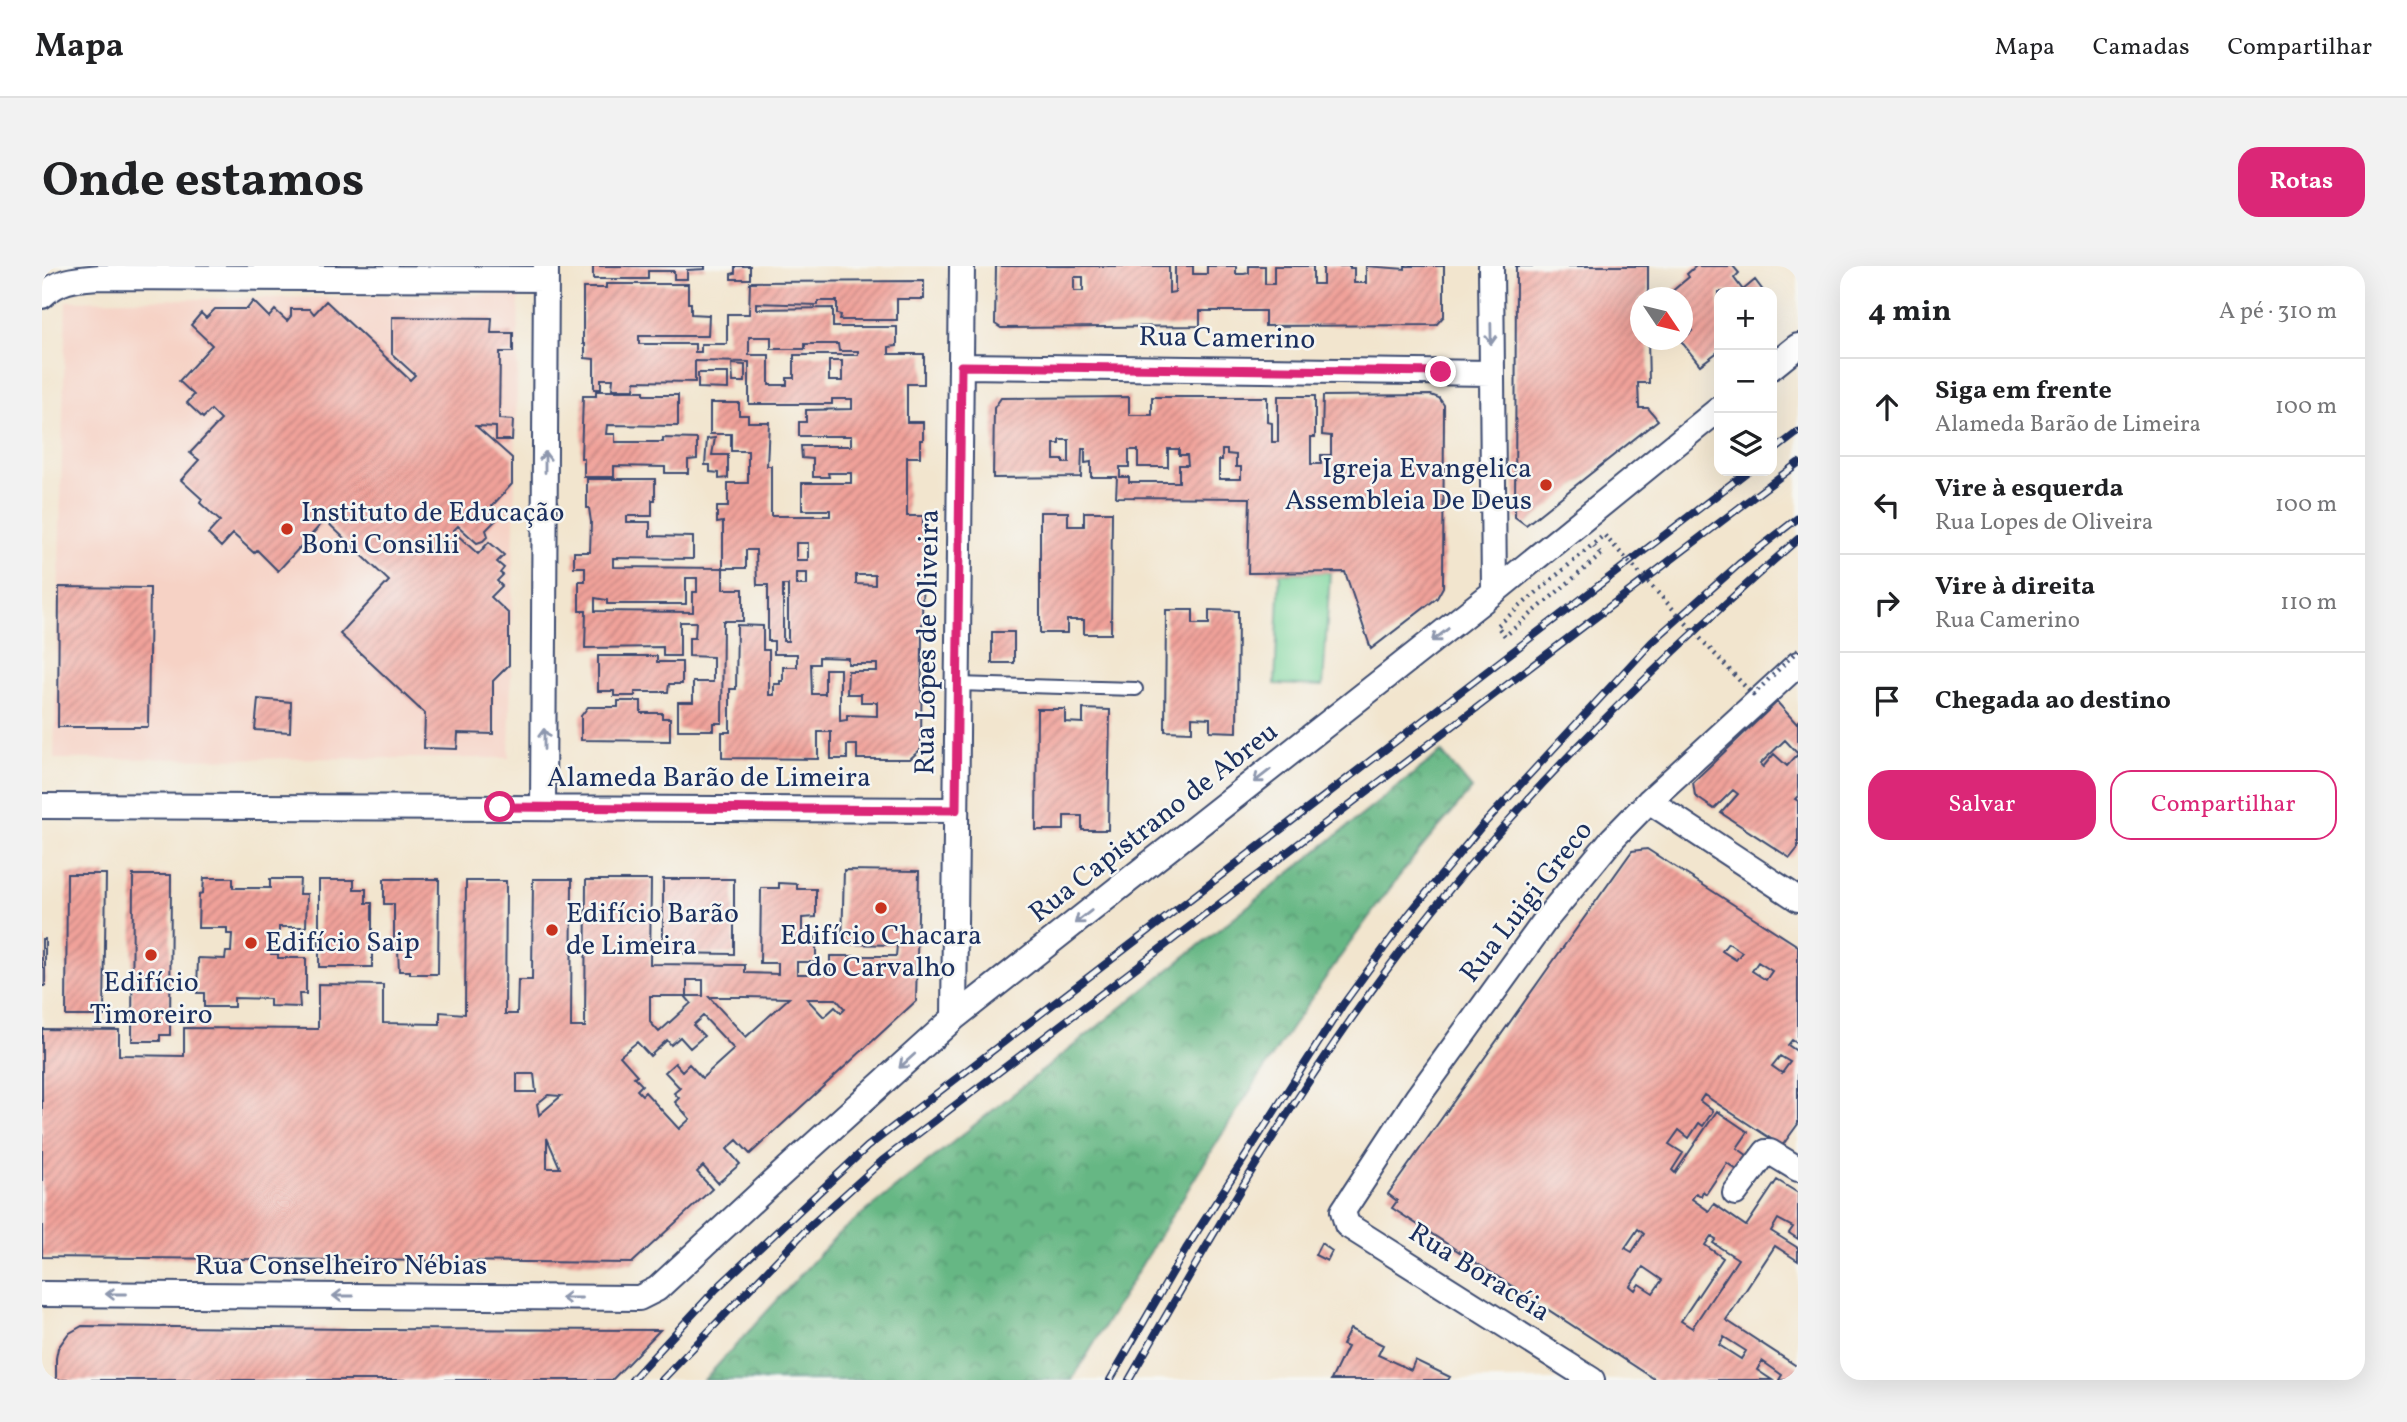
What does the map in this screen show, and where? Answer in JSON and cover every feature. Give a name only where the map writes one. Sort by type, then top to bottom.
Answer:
[{"type":"street","name":"Rua Lopes de Oliveira","points":[[954,1018],[962,266]]},
{"type":"street","points":[[1490,266],[1494,592]]},
{"type":"street","points":[[42,296],[54,285],[69,280],[100,277],[546,273],[543,807]]},
{"type":"street","points":[[1777,363],[1798,346]]},
{"type":"street","name":"Rua Camerino","points":[[961,366],[1492,373]]},
{"type":"street","name":"Rua Capistrano de Abreu","points":[[639,1298],[657,1289],[954,1018],[1494,592],[1714,413]]},
{"type":"street","name":"Rua Luigi Greco","points":[[1343,1211],[1417,1098],[1547,918],[1613,838],[1649,801],[1798,664]]},
{"type":"street","points":[[1649,801],[1798,899]]},
{"type":"street","name":"Alameda Barão de Limeira","points":[[42,806],[956,810]]},
{"type":"street","points":[[1735,1192],[1766,1152],[1798,1169]]},
{"type":"street","name":"Rua Boracéia","points":[[1343,1211],[1347,1225],[1592,1380]]},
{"type":"street","name":"Rua Conselheiro Nébias","points":[[42,1294],[639,1298]]},
{"type":"lane","points":[[957,684],[1136,689]]},
{"type":"path","points":[[1601,555],[1506,636],[1497,626],[1604,535],[1753,695],[1798,650]]},
{"type":"shaded area","name":"Instituto de Educação Boni Consilii","points":[[519,294],[509,758],[54,759],[66,301]]},
{"type":"green space","points":[[1330,572],[1323,686],[1275,684],[1280,573]]},
{"type":"green space","points":[[1441,752],[1472,789],[1412,860],[1358,931],[1272,1057],[1072,1380],[704,1380],[838,1234]]},
{"type":"building","points":[[593,266],[705,266],[705,269],[687,270],[687,279],[674,279],[674,271],[648,271],[648,279],[593,279]]},
{"type":"building","points":[[735,266],[750,266],[750,279],[731,279]]},
{"type":"building","points":[[996,266],[1169,266],[1169,293],[1175,292],[1175,266],[1193,266],[1193,274],[1207,274],[1207,266],[1236,266],[1236,274],[1244,274],[1249,273],[1249,266],[1265,266],[1265,284],[1274,284],[1274,266],[1313,266],[1313,284],[1323,284],[1323,266],[1350,266],[1354,268],[1354,283],[1366,283],[1366,266],[1405,269],[1405,266],[1444,266],[1444,316],[1436,325],[1265,326],[1265,311],[1200,311],[1200,326],[1001,328],[995,324]],"holes":[[[1074,277],[1083,277],[1083,291],[1074,291]]]},
{"type":"building","points":[[1516,266],[1648,266],[1648,287],[1630,287],[1630,350],[1648,350],[1649,383],[1638,383],[1639,408],[1648,408],[1658,420],[1526,525],[1515,517]]},
{"type":"building","points":[[1696,266],[1733,266],[1739,273],[1734,278],[1741,287],[1714,287],[1714,355],[1700,365],[1688,350],[1693,350],[1693,287],[1677,287],[1689,277],[1687,274]]},
{"type":"building","points":[[1755,280],[1760,287],[1747,287]]},
{"type":"building","points":[[924,281],[924,299],[897,299],[897,320],[840,320],[837,301],[818,301],[818,305],[756,303],[756,309],[833,308],[833,327],[897,327],[897,346],[889,347],[889,354],[924,354],[924,384],[907,384],[907,422],[923,422],[920,457],[907,457],[907,516],[923,516],[921,749],[910,759],[857,759],[857,745],[847,745],[847,759],[831,759],[831,732],[818,732],[818,759],[722,758],[722,732],[730,732],[730,689],[736,689],[737,625],[763,626],[763,650],[769,650],[769,695],[774,695],[774,684],[783,681],[783,667],[797,667],[797,654],[774,654],[774,641],[768,641],[768,585],[757,585],[756,550],[746,550],[746,568],[723,568],[723,522],[717,523],[717,507],[728,507],[728,483],[748,483],[748,451],[731,451],[731,434],[710,434],[710,403],[739,403],[739,415],[748,415],[748,422],[769,422],[767,466],[771,466],[771,516],[830,516],[830,510],[802,510],[802,483],[851,483],[851,473],[828,473],[829,477],[813,477],[813,459],[802,458],[801,446],[851,446],[851,436],[799,436],[799,422],[806,422],[806,410],[852,409],[852,399],[832,399],[832,404],[749,404],[749,362],[695,361],[695,382],[635,381],[634,389],[612,389],[613,379],[601,379],[601,389],[594,389],[594,359],[585,358],[583,344],[583,288],[606,288],[606,284],[688,284],[691,314],[709,315],[708,336],[639,336],[639,344],[695,344],[695,352],[701,352],[701,344],[727,344],[727,314],[749,314],[750,282]],"holes":[[[749,337],[771,337],[771,349],[805,349],[805,344],[838,344],[839,351],[858,351],[858,355],[794,355],[794,378],[787,378],[787,385],[769,385],[769,355],[749,355]],[[829,361],[842,361],[842,381],[829,381]],[[796,543],[808,543],[808,560],[796,560]],[[796,573],[807,573],[807,585],[796,585]],[[856,575],[875,575],[875,585],[856,584]],[[783,585],[788,585],[788,641],[783,641]],[[819,657],[848,658],[848,664],[877,664],[877,671],[848,671],[847,694],[861,694],[861,702],[877,702],[877,716],[847,715],[847,720],[840,721],[840,669],[825,669],[825,694],[812,694],[811,664],[819,664]]]},
{"type":"building","points":[[253,301],[269,317],[275,310],[287,321],[291,316],[291,309],[310,309],[314,314],[326,301],[410,380],[415,375],[392,354],[392,317],[492,318],[491,333],[513,333],[513,352],[500,352],[499,419],[513,420],[512,440],[496,440],[496,427],[476,426],[512,458],[512,484],[492,506],[501,515],[486,530],[488,536],[483,541],[477,543],[458,526],[453,531],[478,554],[489,542],[504,555],[497,562],[504,568],[500,573],[503,575],[497,581],[502,586],[491,597],[509,614],[509,665],[493,681],[493,734],[458,733],[457,749],[424,748],[425,714],[340,634],[389,581],[325,520],[278,571],[257,550],[254,553],[233,534],[221,547],[208,534],[220,521],[200,503],[202,499],[181,480],[199,460],[190,453],[221,420],[211,410],[203,418],[187,403],[194,395],[179,381],[212,345],[191,325],[201,313],[206,318],[215,309],[247,309]]},
{"type":"building","points":[[732,364],[745,365],[745,382],[733,382]]},
{"type":"building","points":[[698,373],[728,373],[728,389],[698,388]]},
{"type":"building","points":[[596,391],[644,391],[644,395],[678,395],[678,426],[607,425],[606,434],[615,434],[615,442],[663,442],[663,438],[697,439],[697,459],[688,460],[688,473],[665,473],[665,467],[614,466],[614,477],[584,477],[584,459],[581,458],[583,396],[596,396]]},
{"type":"building","points":[[1431,395],[1439,398],[1444,405],[1443,587],[1437,598],[1371,649],[1345,572],[1248,573],[1250,498],[1116,497],[1117,477],[1091,477],[1091,462],[1085,463],[1085,449],[1082,449],[1081,477],[993,478],[994,408],[1001,398],[1129,397],[1129,415],[1152,415],[1152,397],[1267,397],[1267,422],[1272,423],[1272,442],[1278,442],[1278,396],[1315,396],[1315,437],[1311,437],[1311,464],[1321,464],[1321,455],[1331,455],[1331,436],[1322,435],[1323,396]],"holes":[[[1060,440],[1069,440],[1069,463],[1054,460],[1054,444],[1060,444]],[[1168,449],[1179,449],[1179,455],[1187,455],[1188,465],[1179,465],[1179,482],[1129,482],[1129,477],[1120,477],[1120,467],[1129,467],[1129,450],[1138,450],[1138,467],[1168,467]],[[1222,450],[1236,455],[1236,467],[1241,467],[1241,479],[1219,479],[1219,460],[1222,460]]]},
{"type":"building","points":[[715,438],[712,455],[728,455],[728,478],[719,479],[719,473],[710,472],[710,465],[705,465],[707,439]]},
{"type":"building","points":[[587,479],[655,479],[652,516],[627,516],[627,522],[650,522],[650,536],[693,537],[693,559],[613,558],[613,567],[723,568],[723,589],[743,589],[743,621],[723,621],[722,723],[713,723],[713,730],[678,730],[678,702],[693,702],[693,682],[713,682],[713,657],[689,656],[689,638],[695,638],[696,622],[680,622],[680,656],[663,656],[663,647],[585,648],[586,611],[579,611],[579,581],[585,581],[585,567],[574,567],[574,552],[590,552],[591,522],[587,508]],"holes":[[[686,578],[697,578],[697,592],[693,592],[693,612],[595,611],[595,598],[607,600],[607,604],[686,604]]]},
{"type":"building","points":[[1040,512],[1068,512],[1068,526],[1084,526],[1084,512],[1112,512],[1111,634],[1084,634],[1084,620],[1067,620],[1067,633],[1040,633]]},
{"type":"building","points":[[59,587],[150,588],[148,727],[58,727]]},
{"type":"building","points":[[1166,610],[1193,610],[1193,624],[1209,624],[1209,610],[1238,611],[1237,732],[1210,731],[1210,718],[1192,717],[1192,732],[1165,731]]},
{"type":"building","points":[[992,632],[1014,632],[1014,663],[992,663]]},
{"type":"building","points":[[598,656],[657,656],[657,662],[682,662],[682,684],[669,684],[668,692],[635,692],[635,696],[614,696],[614,691],[598,691]]},
{"type":"building","points":[[258,699],[291,702],[290,732],[255,730]]},
{"type":"building","points":[[618,701],[641,701],[641,713],[662,713],[662,718],[670,718],[670,741],[581,740],[581,716],[588,707],[618,707]]},
{"type":"building","points":[[1777,702],[1796,723],[1798,721],[1798,754],[1798,796],[1795,799],[1798,801],[1798,848],[1790,858],[1721,813],[1738,794],[1733,790],[1714,809],[1695,796],[1693,782]],"holes":[[[1785,740],[1798,754],[1787,766],[1774,754],[1763,767],[1760,764]]]},
{"type":"building","points":[[1037,709],[1065,709],[1065,722],[1083,723],[1083,709],[1110,710],[1108,830],[1082,830],[1082,816],[1064,816],[1064,830],[1036,830]]},
{"type":"building","points":[[1647,849],[1798,946],[1798,1044],[1792,1040],[1788,1045],[1798,1052],[1798,1124],[1782,1146],[1704,1095],[1700,1101],[1713,1111],[1703,1126],[1699,1123],[1689,1138],[1679,1130],[1669,1144],[1683,1153],[1672,1170],[1675,1173],[1717,1111],[1748,1132],[1737,1148],[1751,1158],[1741,1173],[1727,1163],[1706,1194],[1703,1191],[1701,1196],[1696,1193],[1692,1199],[1709,1211],[1714,1204],[1746,1226],[1777,1180],[1798,1193],[1798,1239],[1789,1233],[1793,1227],[1778,1219],[1771,1231],[1798,1248],[1798,1261],[1775,1246],[1726,1320],[1798,1367],[1798,1380],[1779,1380],[1782,1375],[1762,1361],[1757,1370],[1772,1380],[1656,1380],[1392,1208],[1397,1201],[1388,1194],[1632,851]],"holes":[[[1728,943],[1742,952],[1736,960],[1722,951]],[[1758,962],[1772,971],[1766,980],[1752,971]],[[1780,1056],[1790,1062],[1782,1073],[1772,1066]],[[1638,1229],[1644,1234],[1632,1252],[1625,1248]],[[1711,1236],[1716,1239],[1713,1243],[1738,1259],[1692,1328],[1681,1321],[1723,1258],[1705,1245]],[[1643,1267],[1662,1280],[1653,1293],[1639,1284],[1635,1290],[1630,1286]],[[1724,1337],[1746,1351],[1741,1359],[1719,1345]]]},
{"type":"building","points":[[844,870],[919,871],[916,1001],[750,1154],[737,1140],[727,1149],[740,1164],[718,1183],[703,1166],[697,1172],[712,1189],[632,1263],[42,1257],[42,1029],[119,1030],[119,1055],[184,1056],[184,1028],[318,1029],[318,984],[383,985],[383,1023],[440,1024],[440,1012],[465,1014],[466,881],[506,881],[505,1014],[517,1014],[518,980],[532,980],[533,879],[572,879],[571,1027],[585,1027],[586,880],[651,880],[650,964],[745,965],[745,973],[778,974],[778,963],[760,963],[761,888],[779,888],[779,883],[797,884],[797,889],[816,889],[816,917],[802,918],[802,933],[816,933],[816,962],[797,962],[797,974],[830,974],[830,956],[896,956],[897,945],[842,944]],"holes":[[[687,980],[703,980],[703,996],[687,996]],[[650,996],[685,996],[691,1003],[659,1032],[650,1022]],[[709,997],[744,997],[789,998],[746,1037]],[[807,999],[836,999],[845,1009],[841,1013],[835,1007],[824,1017]],[[703,1016],[734,1049],[702,1078],[689,1064],[682,1071],[675,1063],[665,1072],[680,1088],[674,1093],[679,1098],[675,1102],[690,1119],[679,1129],[645,1092],[642,1095],[637,1090],[642,1085],[620,1056],[637,1042],[650,1056],[667,1040],[671,1045],[680,1037],[690,1048],[704,1036],[693,1025]],[[517,1074],[534,1074],[536,1092],[517,1092]],[[548,1095],[561,1096],[539,1115],[537,1104]],[[547,1138],[560,1168],[547,1168]]]},
{"type":"building","points":[[67,874],[106,874],[104,1016],[66,1016]]},
{"type":"building","name":"Edifício Timoreiro","points":[[133,875],[171,875],[170,1035],[160,1035],[160,1041],[132,1041]]},
{"type":"building","name":"Edifício Saip","points":[[204,878],[233,878],[233,888],[270,888],[270,879],[300,879],[299,894],[307,894],[306,927],[279,927],[279,933],[271,933],[271,954],[278,954],[278,958],[306,958],[306,994],[299,994],[300,1007],[270,1006],[270,999],[234,998],[234,1007],[204,1007],[204,993],[197,993],[198,958],[225,959],[226,952],[231,952],[232,934],[227,934],[227,928],[198,928],[199,894],[203,893]]},
{"type":"building","points":[[384,879],[439,879],[438,974],[410,974],[410,971],[399,971],[398,950],[394,951],[394,904],[384,904]]},
{"type":"building","points":[[663,879],[734,879],[734,954],[663,953]]},
{"type":"building","points":[[319,880],[354,880],[354,889],[366,889],[366,903],[372,903],[372,967],[319,967]]},
{"type":"building","points":[[42,939],[45,939],[45,986],[42,986]]},
{"type":"building","points":[[1321,1243],[1332,1251],[1327,1261],[1315,1255]]},
{"type":"building","points":[[82,1326],[660,1330],[612,1380],[56,1380],[58,1348],[68,1334]]},
{"type":"building","points":[[1350,1329],[1383,1345],[1378,1355],[1411,1370],[1415,1360],[1450,1377],[1448,1380],[1331,1380],[1347,1347],[1342,1345]]},
{"type":"railway","points":[[1777,448],[1798,432]]},
{"type":"railway","points":[[662,1380],[809,1227],[882,1161],[1798,463]]},
{"type":"railway","points":[[632,1380],[716,1289],[867,1147],[1741,476]]},
{"type":"railway","points":[[1110,1380],[1186,1249],[1342,1006],[1409,914],[1481,827],[1652,642],[1739,564],[1798,518]]},
{"type":"railway","points":[[1129,1380],[1219,1225],[1314,1073],[1429,915],[1477,857],[1579,746],[1686,640],[1798,539]]},
{"type":"place","name":"Igreja Evangelica Assembleia De Deus","points":[[1546,485]]},
{"type":"place","name":"Instituto de Educação Boni Consilii","points":[[287,529]]},
{"type":"place","name":"Edifício Chacara do Carvalho","points":[[881,908]]},
{"type":"place","name":"Edifício Barão de Limeira","points":[[552,930]]},
{"type":"place","name":"Edifício Saip","points":[[251,943]]},
{"type":"place","name":"Edifício Timoreiro","points":[[151,955]]},
{"type":"route","points":[[500,807],[956,810],[961,366],[1441,372]]}]
